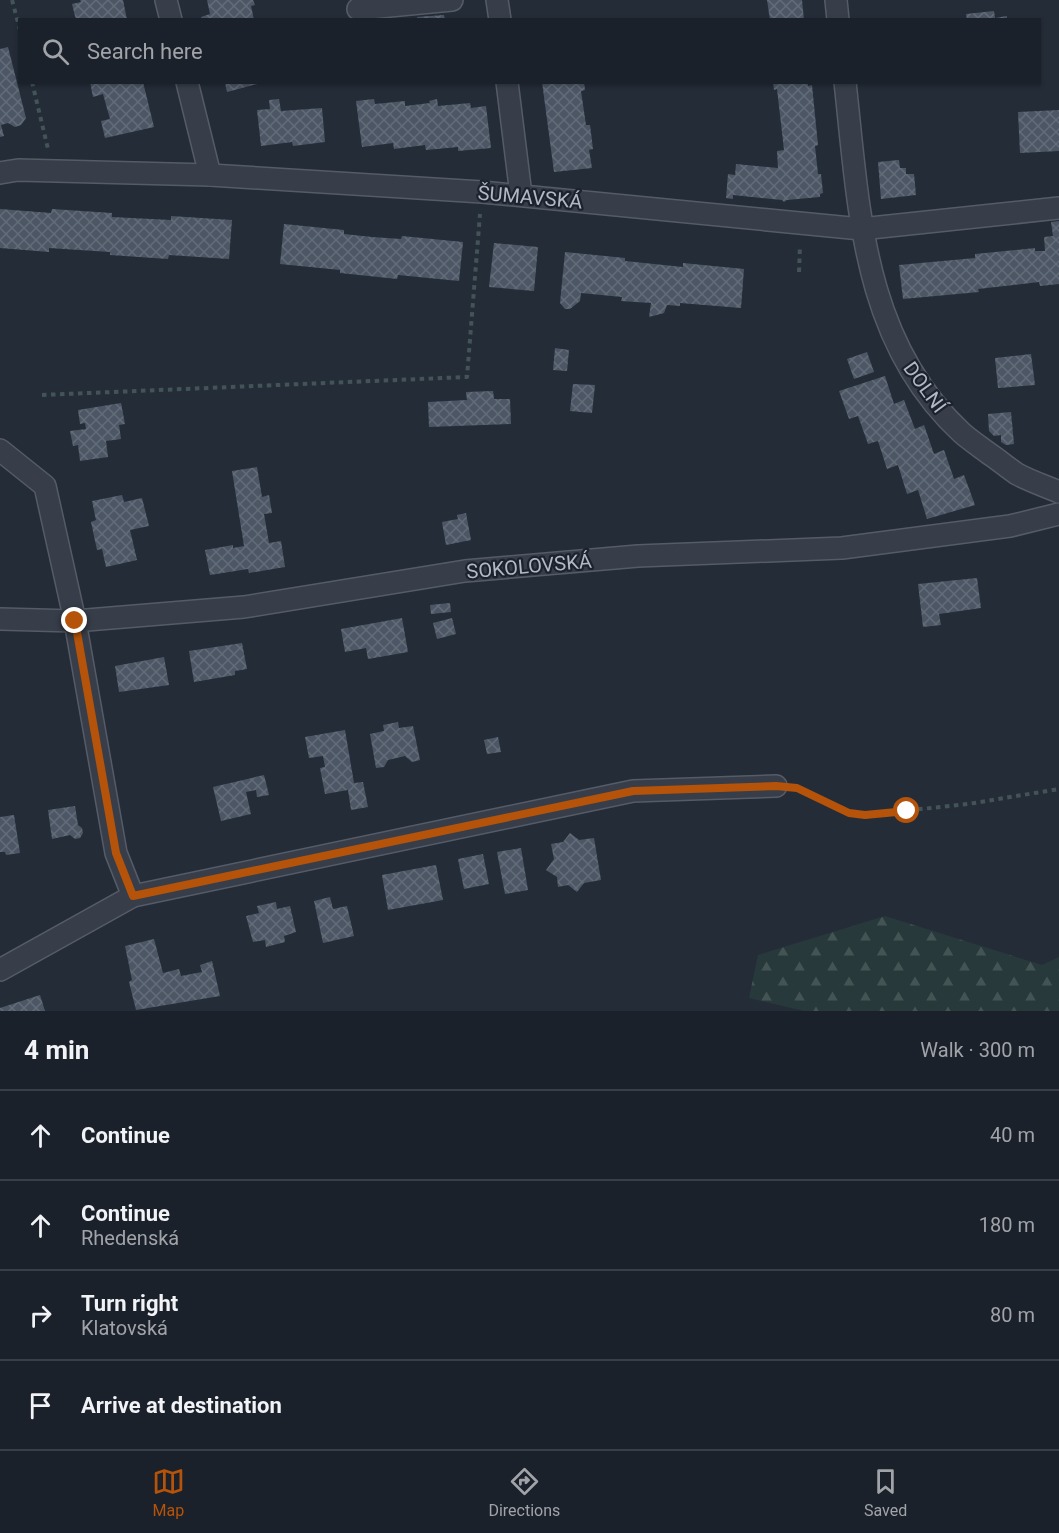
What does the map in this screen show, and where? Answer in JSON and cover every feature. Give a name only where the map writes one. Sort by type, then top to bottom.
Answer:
[{"type":"street","points":[[166,0],[170,18]]},
{"type":"street","points":[[358,9],[452,0]]},
{"type":"street","points":[[497,0],[500,18]]},
{"type":"street","points":[[836,0],[838,18]]},
{"type":"street","points":[[187,84],[210,175]]},
{"type":"street","points":[[507,84],[520,195]]},
{"type":"street","name":"DOLNÍ","points":[[845,84],[861,229],[875,290],[890,332],[911,372],[935,406],[963,434],[1017,474],[1059,492]]},
{"type":"street","name":"ŠUMAVSKÁ","points":[[0,173],[18,170],[210,175],[482,192],[861,229],[1059,208]]},
{"type":"street","points":[[0,450],[45,486],[75,621],[116,853],[133,896]]},
{"type":"street","name":"SOKOLOVSKÁ","points":[[0,619],[75,621],[244,607],[465,571],[638,556],[842,548],[1010,526],[1059,514]]},
{"type":"street","points":[[0,969],[133,896],[633,791],[776,786]]},
{"type":"path","points":[[12,0],[18,22]]},
{"type":"path","points":[[32,84],[54,171]]},
{"type":"path","points":[[42,395],[467,377],[482,192]]},
{"type":"path","points":[[776,786],[797,788],[837,808],[865,815],[968,804],[1059,789]]},
{"type":"green space","points":[[885,916],[1042,965],[1059,957],[1059,1011],[804,1011],[749,998],[758,955]]},
{"type":"building","points":[[80,0],[123,0],[127,18],[76,18],[72,4],[81,2]]},
{"type":"building","points":[[207,0],[253,0],[255,5],[251,6],[254,18],[201,18],[210,14]]},
{"type":"building","points":[[767,0],[802,0],[804,18],[770,18]]},
{"type":"building","points":[[994,11],[995,18],[967,18],[966,14]]},
{"type":"building","points":[[444,15],[445,18],[417,18]]},
{"type":"building","points":[[8,47],[26,118],[21,125],[15,127],[8,123],[1,125],[4,136],[0,137],[0,49]]},
{"type":"building","points":[[90,84],[143,84],[154,127],[105,138],[101,121],[110,119],[103,94],[93,97]]},
{"type":"building","points":[[225,84],[257,84],[227,92]]},
{"type":"building","points":[[542,84],[584,84],[585,90],[581,91],[586,125],[590,125],[593,149],[589,150],[592,168],[554,172]]},
{"type":"building","points":[[773,84],[812,85],[818,145],[815,146],[823,193],[820,197],[784,202],[733,195],[733,199],[726,198],[728,174],[735,175],[736,164],[778,168],[777,151],[784,150],[777,89],[774,90]]},
{"type":"building","points":[[279,99],[281,111],[322,108],[325,142],[293,146],[292,142],[261,146],[257,110],[270,109],[269,100]]},
{"type":"building","points":[[374,99],[375,104],[405,101],[405,106],[430,103],[429,101],[437,99],[438,106],[470,103],[471,108],[486,106],[491,148],[458,151],[458,147],[426,150],[425,145],[394,149],[393,143],[362,147],[356,101]]},
{"type":"building","points":[[1059,110],[1059,151],[1020,153],[1018,112]]},
{"type":"building","points":[[899,160],[900,168],[906,168],[906,174],[914,174],[916,195],[881,199],[878,162]]},
{"type":"building","points":[[0,209],[51,213],[52,209],[112,213],[112,217],[171,220],[171,216],[232,220],[229,259],[169,255],[168,259],[49,248],[49,252],[0,248]]},
{"type":"building","points":[[1059,221],[1059,284],[1040,286],[1039,282],[978,289],[979,292],[903,299],[899,265],[975,258],[975,254],[1035,248],[1035,251],[1045,251],[1044,237],[1053,236],[1051,222]]},
{"type":"building","points":[[284,224],[344,230],[344,234],[372,237],[401,239],[402,236],[463,242],[459,281],[398,275],[397,279],[280,264]]},
{"type":"building","points":[[494,243],[538,247],[534,291],[489,287]]},
{"type":"building","points":[[565,252],[683,267],[683,263],[744,269],[741,308],[680,303],[680,306],[667,305],[664,313],[649,317],[651,303],[621,301],[622,297],[581,293],[580,301],[570,309],[565,309],[560,303]]},
{"type":"building","points":[[555,348],[569,350],[567,371],[553,370]]},
{"type":"building","points":[[867,352],[874,372],[854,379],[847,359]]},
{"type":"building","points":[[1031,354],[1035,385],[998,388],[995,358]]},
{"type":"building","points":[[885,376],[894,404],[904,400],[915,429],[924,425],[934,454],[944,450],[954,479],[964,475],[975,505],[927,519],[918,490],[907,494],[898,465],[887,469],[878,441],[868,444],[858,416],[849,419],[839,391]]},
{"type":"building","points":[[573,384],[595,385],[592,413],[570,411]]},
{"type":"building","points":[[493,391],[494,399],[510,399],[511,424],[429,427],[428,402],[467,400],[466,392]]},
{"type":"building","points":[[121,403],[125,424],[119,425],[121,439],[106,441],[108,457],[80,461],[78,445],[73,446],[70,431],[86,429],[85,423],[80,424],[78,410]]},
{"type":"building","points":[[1011,412],[1014,444],[1006,445],[1001,442],[1001,435],[994,436],[989,431],[988,414]]},
{"type":"building","points":[[257,467],[262,497],[269,495],[272,513],[264,514],[269,543],[281,541],[285,567],[249,573],[248,569],[210,575],[205,550],[233,545],[233,548],[244,546],[232,471]]},
{"type":"building","points":[[122,495],[124,502],[142,498],[149,526],[130,530],[137,560],[106,567],[102,549],[97,550],[91,522],[96,520],[92,501]]},
{"type":"building","points":[[466,513],[471,540],[446,545],[442,522],[458,519],[457,515]]},
{"type":"building","points":[[977,578],[981,608],[939,614],[941,625],[923,627],[918,584]]},
{"type":"building","points":[[450,603],[451,612],[431,614],[430,605]]},
{"type":"building","points":[[402,618],[408,652],[368,659],[366,648],[345,652],[341,629]]},
{"type":"building","points":[[452,618],[456,634],[437,639],[433,623]]},
{"type":"building","points":[[242,643],[247,669],[235,671],[235,675],[194,682],[189,651]]},
{"type":"building","points":[[164,657],[169,685],[119,692],[115,666]]},
{"type":"building","points":[[398,722],[399,728],[413,726],[420,760],[412,762],[405,756],[388,760],[384,767],[376,768],[370,734],[384,731],[383,725]]},
{"type":"building","points":[[345,730],[354,783],[363,782],[368,807],[351,810],[348,790],[325,794],[320,768],[325,767],[323,756],[309,758],[305,737]]},
{"type":"building","points":[[498,737],[501,752],[487,754],[484,740]]},
{"type":"building","points":[[264,775],[269,795],[257,797],[256,790],[246,792],[251,814],[221,821],[213,787]]},
{"type":"building","points":[[75,806],[78,825],[82,828],[83,833],[80,838],[75,839],[70,835],[52,839],[48,810]]},
{"type":"building","points":[[14,815],[20,853],[6,855],[5,852],[0,852],[0,817]]},
{"type":"building","points":[[570,833],[579,840],[594,838],[601,880],[584,883],[577,892],[568,885],[558,887],[557,877],[546,870],[554,859],[551,844],[563,842]]},
{"type":"building","points":[[521,848],[528,890],[505,894],[497,852]]},
{"type":"building","points":[[483,854],[489,884],[464,889],[458,859]]},
{"type":"building","points":[[436,865],[443,900],[388,910],[382,875]]},
{"type":"building","points":[[330,897],[333,909],[347,906],[354,936],[323,943],[314,901]]},
{"type":"building","points":[[276,902],[277,909],[290,906],[296,932],[284,936],[285,942],[266,947],[265,940],[253,942],[246,916],[259,913],[257,906]]},
{"type":"building","points":[[154,939],[163,973],[179,969],[181,976],[202,972],[200,965],[212,961],[220,996],[136,1010],[129,982],[132,980],[125,946]]},
{"type":"building","points":[[40,995],[45,1011],[0,1011],[0,1008]]},
{"type":"route","points":[[75,621],[116,853],[133,896],[633,791],[776,786],[797,788],[849,813],[865,815],[907,811]]}]
